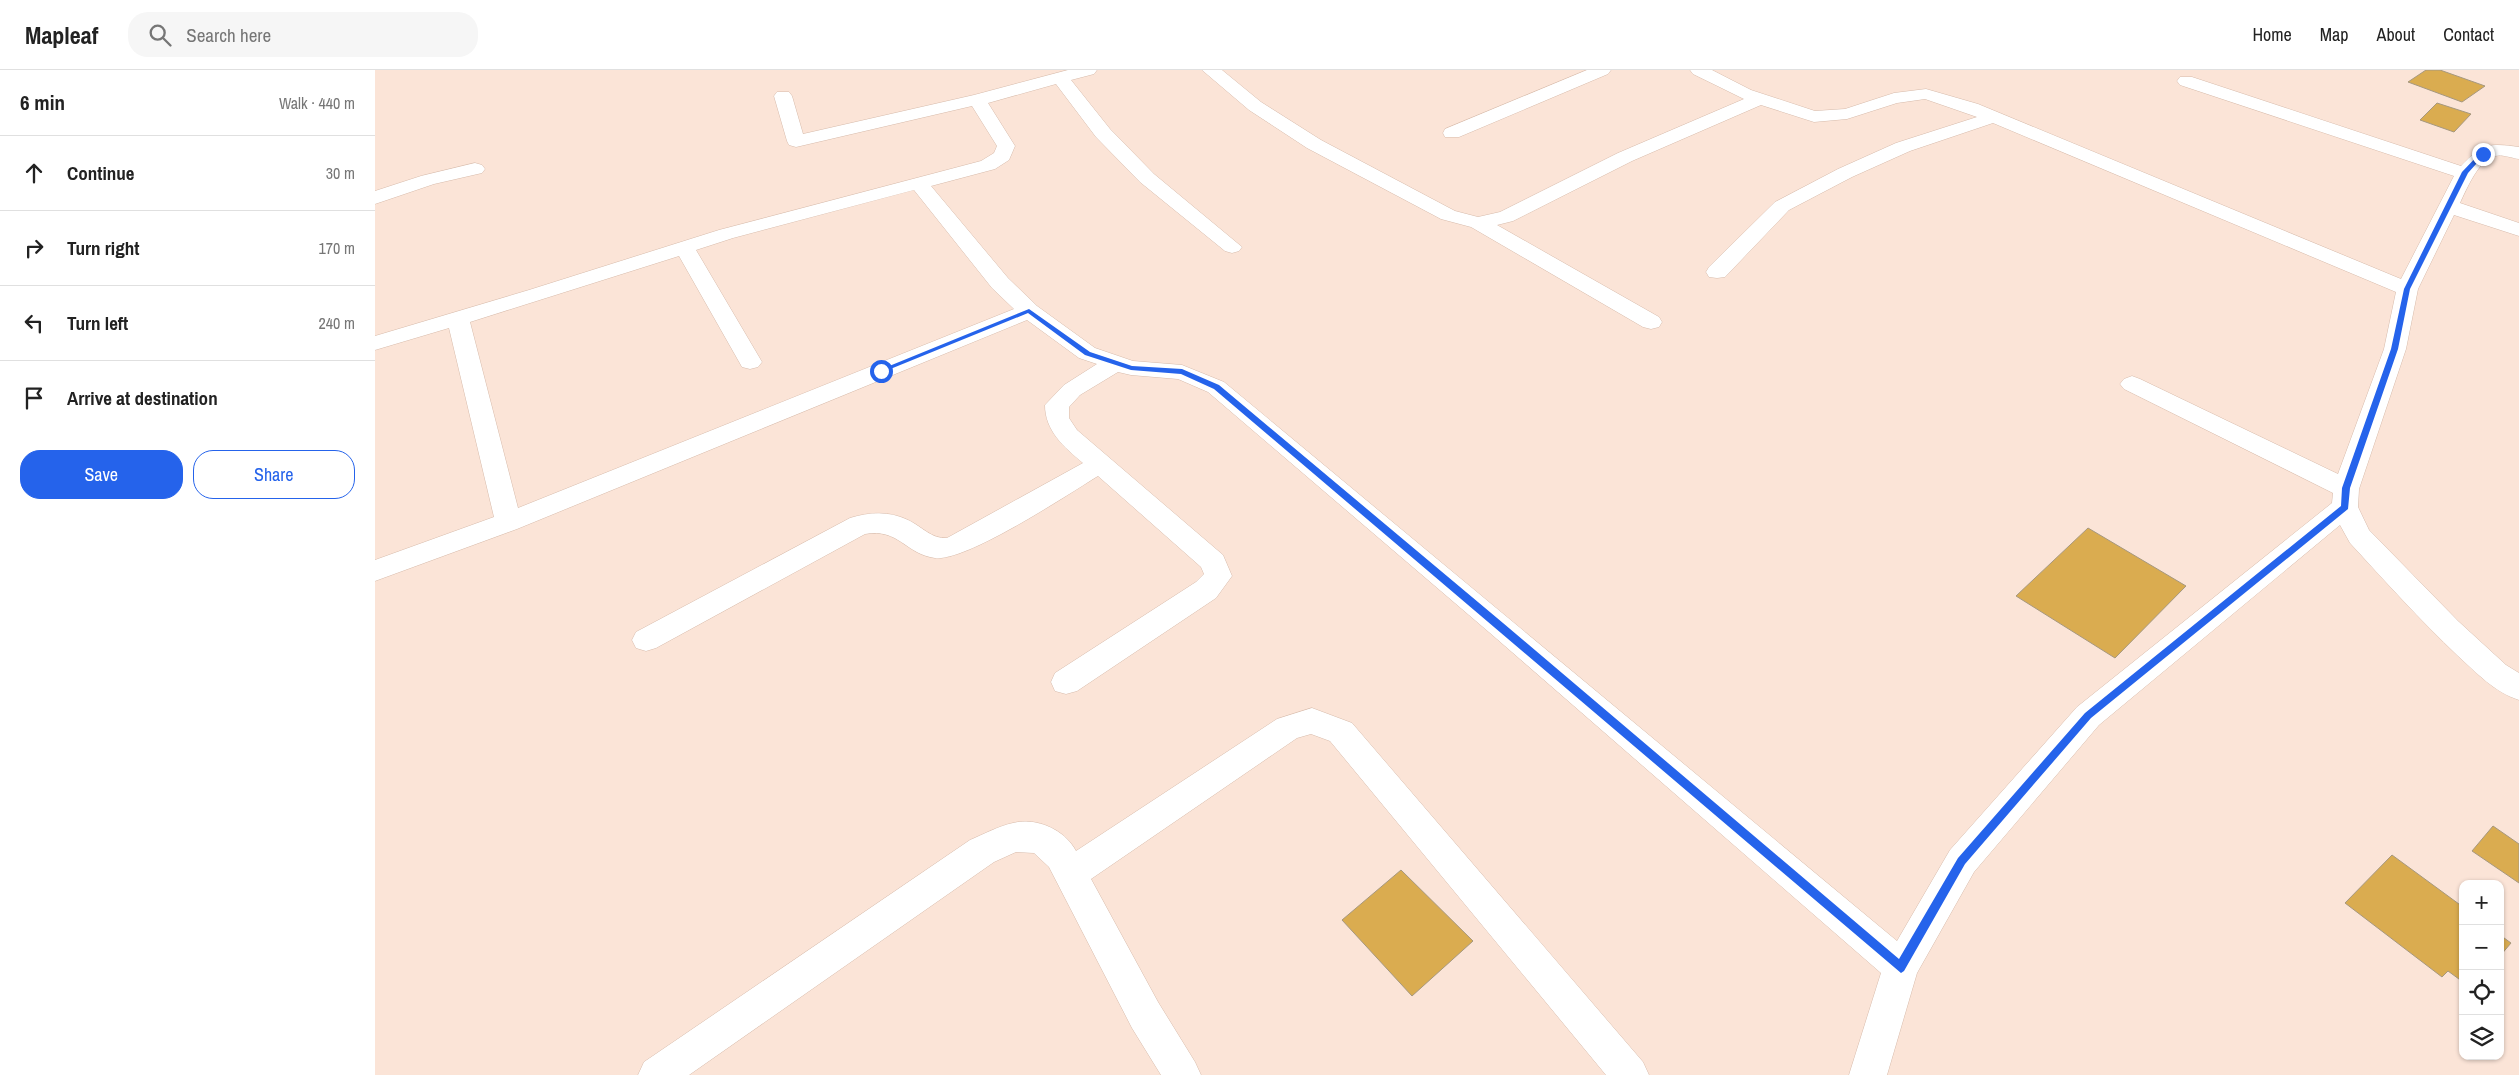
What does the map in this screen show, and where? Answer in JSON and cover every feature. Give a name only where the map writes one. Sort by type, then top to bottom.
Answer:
[{"type":"street","points":[[783,96],[796,141],[977,100],[1088,70]]},
{"type":"street","points":[[1211,70],[1255,106],[1314,144],[1448,215],[1478,223],[1651,322]]},
{"type":"street","points":[[1453,132],[1602,70]]},
{"type":"street","points":[[1699,70],[1745,94],[1814,117],[1847,114],[1894,98],[1926,94],[1972,108],[2407,289]]},
{"type":"street","points":[[1060,77],[1103,133],[1147,178],[1232,247]]},
{"type":"street","points":[[2186,81],[2465,172]]},
{"type":"street","points":[[1478,223],[1506,217],[1625,157],[1759,99]]},
{"type":"street","points":[[375,343],[735,231],[989,165],[1002,156],[1006,146],[977,100]]},
{"type":"street","points":[[1717,272],[1783,206],[1845,173],[1903,147],[1994,117]]},
{"type":"street","points":[[1868,1075],[1901,967],[1961,861],[2088,716],[2346,498],[2395,349],[2407,289],[2465,172],[2483,154],[2494,149],[2519,153]]},
{"type":"street","points":[[375,198],[428,180],[475,169]]},
{"type":"street","points":[[919,184],[1000,283],[1029,311],[1087,353],[1131,368],[1182,372],[1216,387],[1500,625],[1901,967]]},
{"type":"street","points":[[2449,206],[2519,230]]},
{"type":"street","points":[[684,247],[749,362]]},
{"type":"street","points":[[375,570],[508,522],[1029,311]]},
{"type":"street","points":[[458,318],[508,522]]},
{"type":"street","points":[[1066,682],[1206,590],[1218,576],[1213,562],[1068,436],[1057,418],[1057,405],[1072,390],[1116,363]]},
{"type":"street","points":[[2132,384],[2346,498],[2359,536],[2448,628],[2496,673],[2519,688]]},
{"type":"street","points":[[646,640],[859,525],[876,520],[895,523],[928,545],[944,548],[964,542],[1100,464]]},
{"type":"street","points":[[1070,874],[1289,728],[1313,721],[1341,732],[1630,1075]]},
{"type":"street","points":[[657,1075],[982,851],[1015,837],[1041,838],[1061,856],[1145,1015],[1182,1075]]},
{"type":"building","points":[[2426,70],[2440,70],[2485,86],[2462,102],[2408,82]]},
{"type":"building","points":[[2437,103],[2471,114],[2454,132],[2420,120]]},
{"type":"building","points":[[2088,528],[2186,586],[2115,658],[2016,596]]},
{"type":"building","points":[[2493,826],[2519,844],[2519,883],[2472,851]]},
{"type":"building","points":[[2392,855],[2459,904],[2459,979],[2448,971],[2442,977],[2345,903]]},
{"type":"building","points":[[1401,870],[1473,941],[1412,996],[1342,920]]},
{"type":"building","points":[[2504,938],[2511,943],[2504,951]]},
{"type":"route","points":[[881,371],[1029,311],[1087,353],[1131,368],[1182,372],[1216,387],[1500,625],[1901,967],[1961,861],[2088,716],[2345,507],[2346,488],[2395,349],[2407,289],[2465,172],[2483,154]]}]
